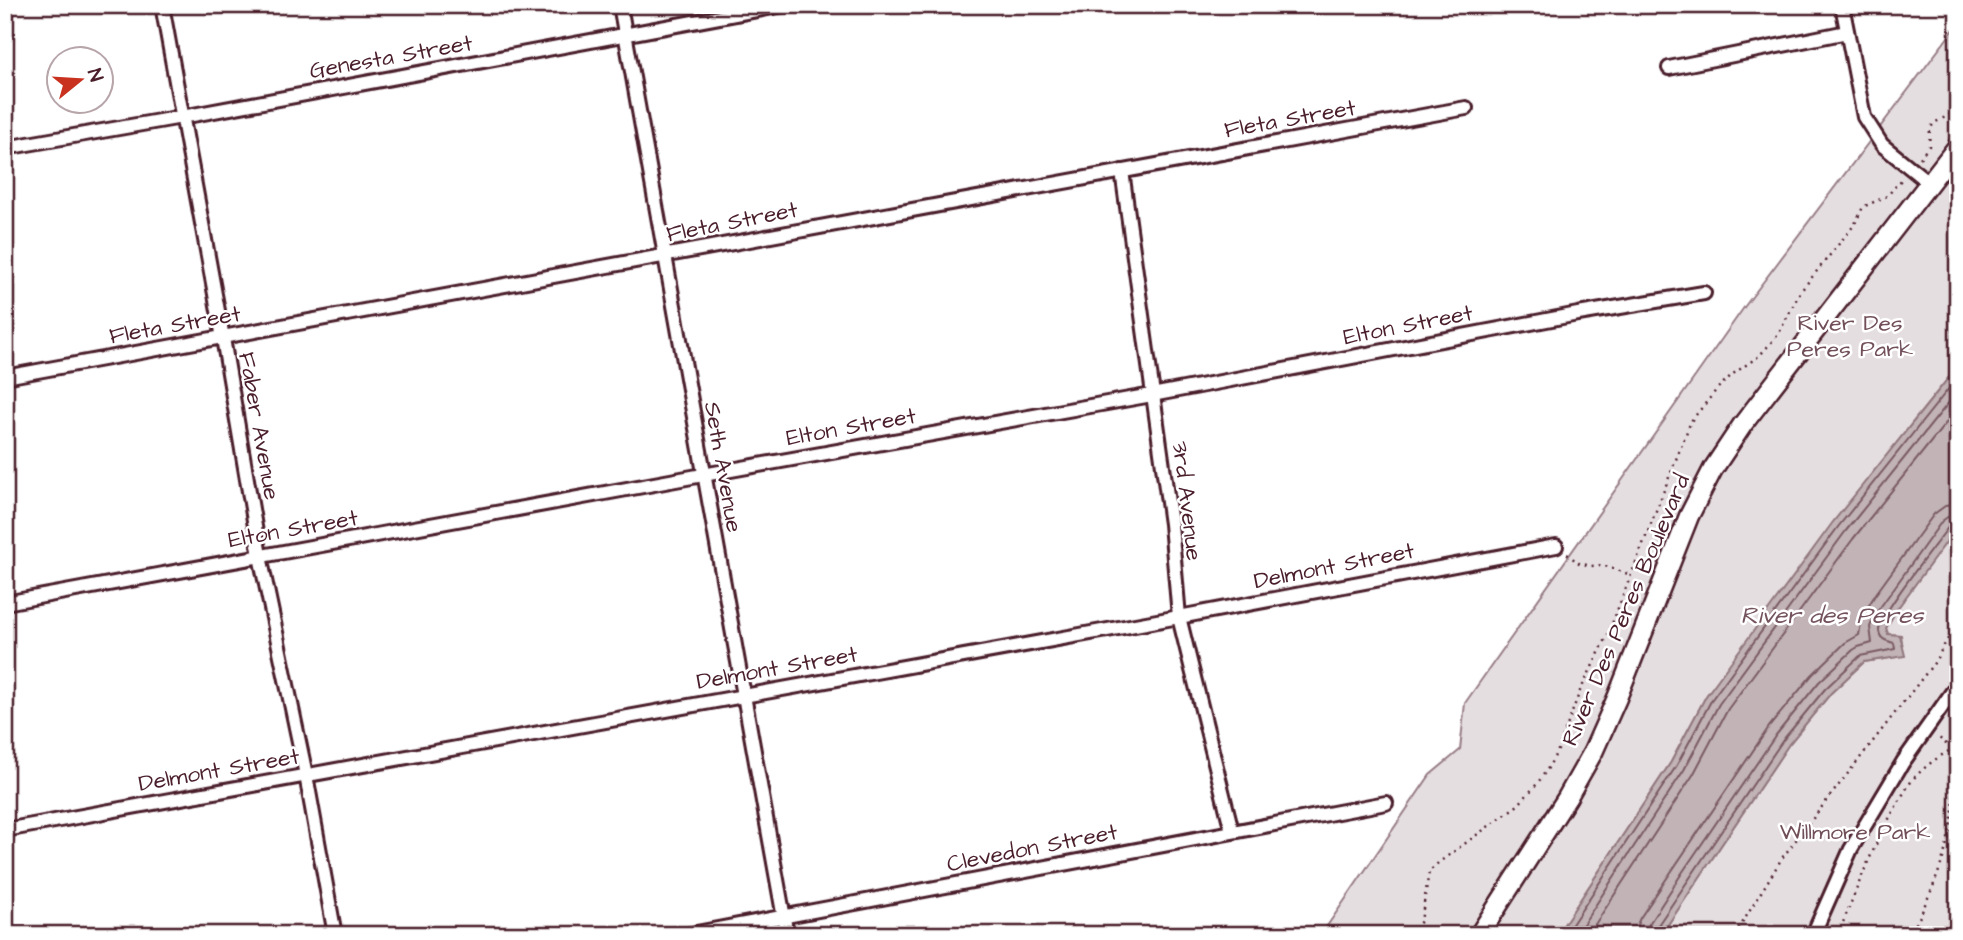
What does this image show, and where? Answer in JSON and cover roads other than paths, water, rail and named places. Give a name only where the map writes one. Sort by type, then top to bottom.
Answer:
[{"type":"main road","name":"River Des Peres Boulevard","points":[[1479,935],[1567,798],[1593,752],[1689,516],[1713,469],[1743,424],[1958,146]]},
{"type":"street","name":"Faber Avenue","points":[[162,5],[260,556],[306,775],[335,935]]},
{"type":"street","name":"Seth Avenue","points":[[620,5],[787,935]]},
{"type":"street","name":"Genesta Street","points":[[5,148],[784,5]]},
{"type":"street","points":[[1842,5],[1864,117],[1882,145],[1929,183]]},
{"type":"street","points":[[1669,68],[1847,32]]},
{"type":"street","name":"Fleta Street","points":[[5,377],[1466,108]]},
{"type":"street","name":"3rd Avenue","points":[[1122,171],[1171,524],[1179,617],[1232,831]]},
{"type":"street","name":"Elton Street","points":[[5,603],[1704,293]]},
{"type":"street","name":"Delmont Street","points":[[5,830],[1556,546]]},
{"type":"street","points":[[1813,935],[1851,849],[1903,762],[1958,684]]},
{"type":"street","name":"Clevedon Street","points":[[686,935],[1386,803]]},
{"type":"water","name":"River des Peres","points":[[1958,366],[1958,526],[1886,628],[1888,634],[1900,635],[1905,656],[1864,662],[1831,693],[1789,744],[1661,935],[1557,935],[1671,762],[1706,696],[1833,522]]},
{"type":"park label","name":"River Des Peres Park","points":[[1850,336]]},
{"type":"park label","name":"Willmore Park","points":[[1855,832]]}]
